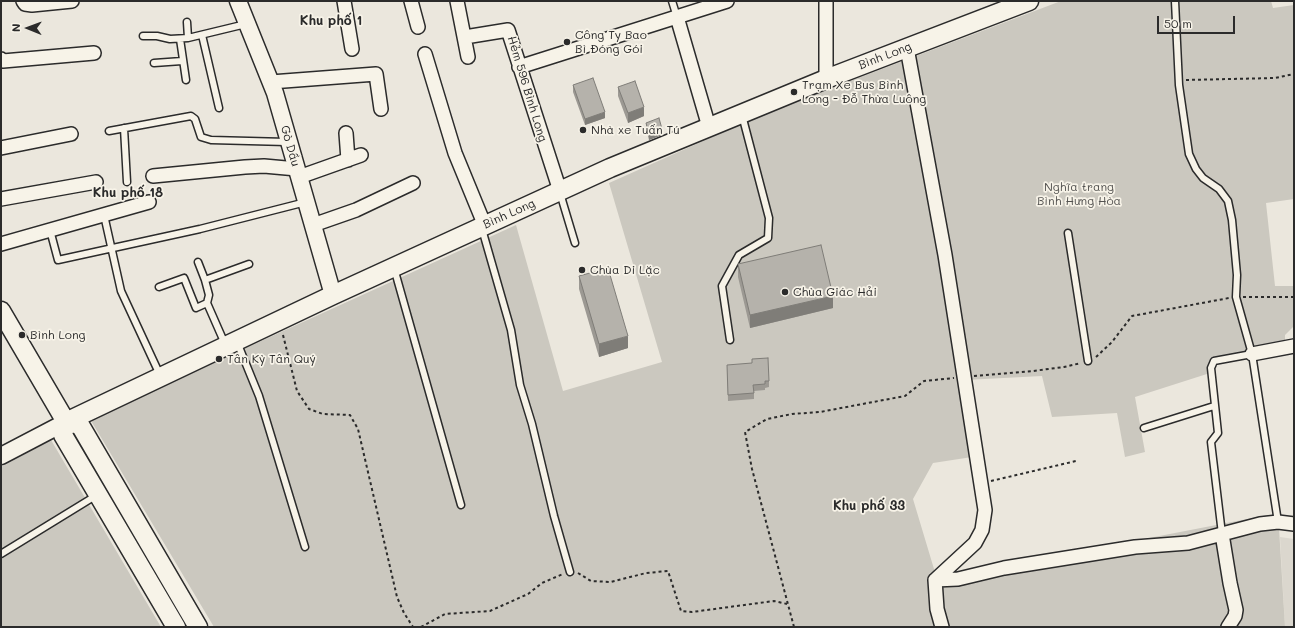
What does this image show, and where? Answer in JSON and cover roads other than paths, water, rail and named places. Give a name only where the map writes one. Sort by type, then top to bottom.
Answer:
[{"type":"main road","name":"Bình Long","points":[[66,422],[279,320],[610,168],[826,79],[1029,1]]},
{"type":"main road","points":[[1,311],[66,422],[63,435],[176,627]]},
{"type":"main road","points":[[66,422],[80,425],[198,627]]},
{"type":"street","points":[[23,1],[26,4],[32,5],[72,1]]},
{"type":"street","name":"Gò Dầu","points":[[238,1],[271,82],[333,295]]},
{"type":"street","points":[[344,1],[352,49]]},
{"type":"street","points":[[411,1],[418,27]]},
{"type":"street","points":[[457,1],[468,57]]},
{"type":"street","points":[[519,67],[727,1]]},
{"type":"street","points":[[826,1],[826,79]]},
{"type":"street","points":[[677,17],[709,127]]},
{"type":"street","name":"Hẻm 596 Bình Long","points":[[465,37],[508,30],[560,191]]},
{"type":"street","points":[[907,48],[945,255],[985,510],[982,530],[975,543],[935,580]]},
{"type":"street","points":[[1,59],[3,61],[94,53]]},
{"type":"street","points":[[425,54],[455,154],[483,226]]},
{"type":"street","points":[[271,82],[376,74],[381,109]]},
{"type":"street","points":[[346,133],[348,160]]},
{"type":"street","points":[[1,148],[71,134]]},
{"type":"street","points":[[153,176],[264,166],[298,173],[348,160],[361,155]]},
{"type":"street","points":[[1,199],[96,182]]},
{"type":"street","points":[[313,225],[356,210],[413,183]]},
{"type":"street","points":[[1,244],[149,202]]},
{"type":"street","points":[[1252,354],[1294,347]]},
{"type":"street","name":"Bình Long","points":[[1,456],[66,422]]},
{"type":"street","points":[[935,580],[958,579],[1004,568],[1135,547],[1188,543],[1260,524],[1278,522],[1294,524]]},
{"type":"street","points":[[1222,534],[1236,610],[1235,616],[1228,627]]},
{"type":"street","points":[[935,580],[937,609],[942,627]]},
{"type":"lane","points":[[672,1],[677,17]]},
{"type":"lane","points":[[1175,1],[1179,80],[1189,154],[1196,170],[1203,178],[1219,189],[1228,201],[1232,220],[1235,252],[1236,297],[1252,354],[1278,522]]},
{"type":"lane","points":[[187,22],[188,38]]},
{"type":"lane","points":[[143,36],[157,36],[170,39],[188,38],[247,24]]},
{"type":"lane","points":[[202,35],[220,108]]},
{"type":"lane","points":[[180,38],[182,61],[186,80]]},
{"type":"lane","points":[[154,63],[182,61]]},
{"type":"lane","points":[[730,340],[722,286],[739,256],[768,238],[769,218],[742,114]]},
{"type":"lane","points":[[109,131],[191,116],[195,119],[201,137],[211,140],[289,142]]},
{"type":"lane","points":[[124,128],[128,182]]},
{"type":"lane","points":[[560,191],[575,243]]},
{"type":"lane","points":[[50,229],[58,260],[200,229],[306,202]]},
{"type":"lane","points":[[104,214],[121,291],[161,376]]},
{"type":"lane","points":[[483,226],[511,330],[520,384],[532,424],[554,516],[570,572]]},
{"type":"lane","points":[[1068,233],[1088,360]]},
{"type":"lane","points":[[198,262],[209,295],[207,303],[231,343],[259,396],[306,547]]},
{"type":"lane","points":[[205,280],[249,264]]},
{"type":"lane","points":[[394,267],[461,505]]},
{"type":"lane","points":[[160,287],[184,278],[196,308],[207,303]]},
{"type":"lane","points":[[1222,534],[1211,442],[1218,433],[1211,368],[1212,364],[1219,360],[1252,354]]},
{"type":"lane","points":[[1144,428],[1214,406]]},
{"type":"lane","points":[[1,554],[98,494]]},
{"type":"place","name":"Công Ty Bao Bì Đóng Gói","points":[[567,42]]},
{"type":"place","name":"Trạm Xe Bus Bình Long - Đỗ Thừa Luông","points":[[794,92]]},
{"type":"place","name":"Nhà xe Tuấn Tú","points":[[583,130]]},
{"type":"place","name":"Chùa Di Lặc","points":[[582,270]]},
{"type":"place","name":"Chùa Giác Hải","points":[[785,292]]},
{"type":"place","name":"Bình Long","points":[[22,335]]},
{"type":"place","name":"Tân Kỳ Tân Quý","points":[[219,359]]},
{"type":"district","name":"Khu phố 1","points":[[331,21]]},
{"type":"district","name":"Khu phố 18","points":[[128,193]]},
{"type":"district","name":"Khu phố 33","points":[[869,506]]},
{"type":"park label","name":"Nghĩa trang Bình Hưng Hòa","points":[[1079,194]]}]
